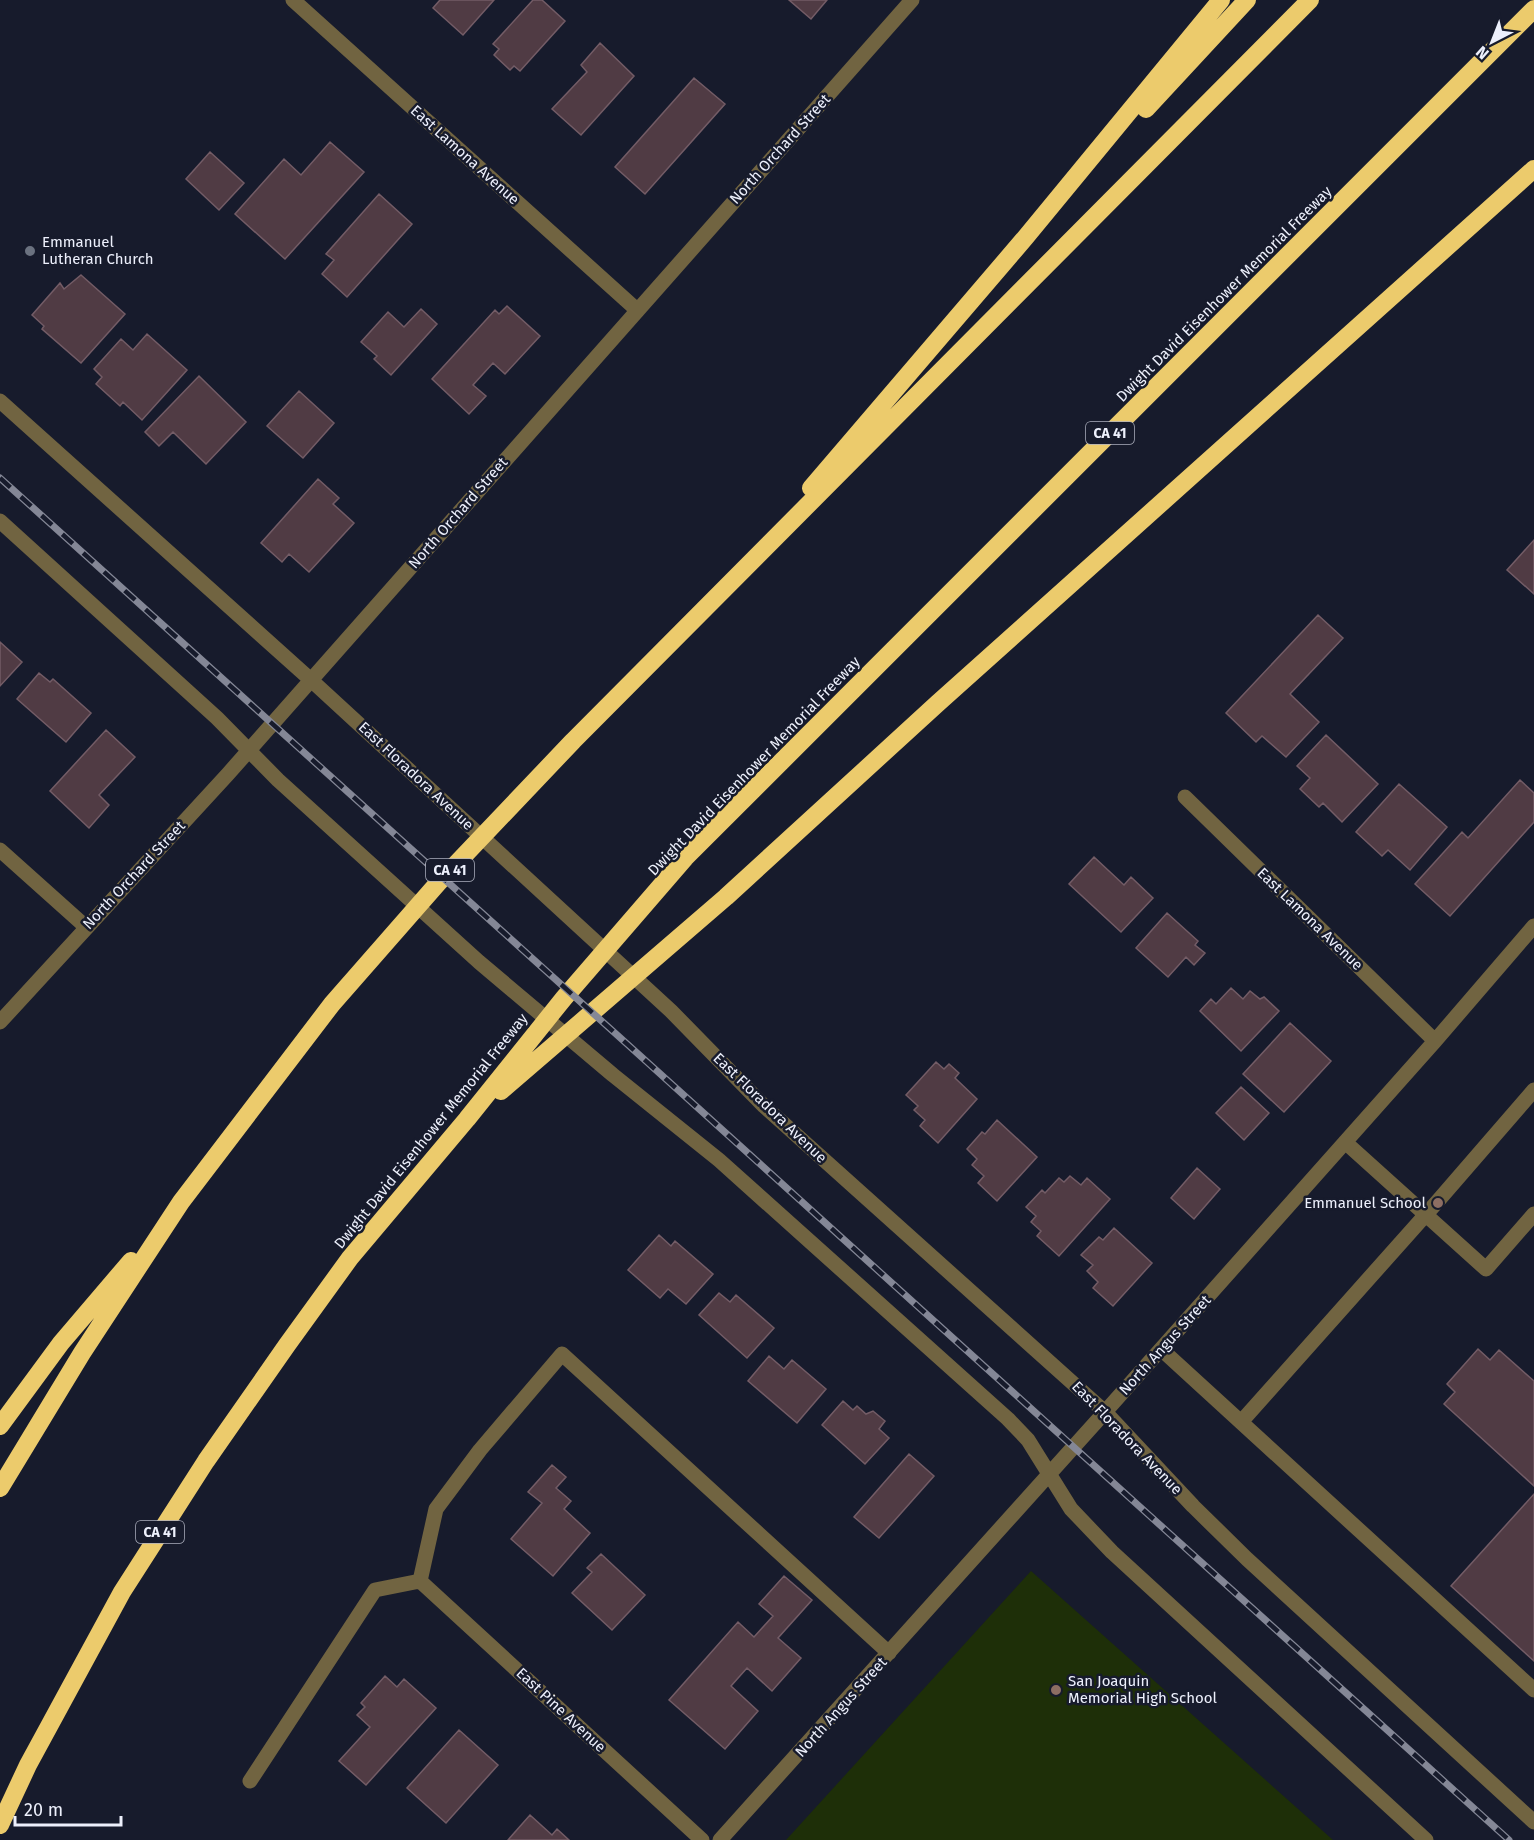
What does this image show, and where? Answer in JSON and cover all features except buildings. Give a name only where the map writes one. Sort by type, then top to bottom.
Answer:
[{"type":"highway","points":[[715,598],[1025,238],[1221,0]]},
{"type":"highway","points":[[1025,238],[1247,0]]},
{"type":"highway","name":"CA 41","points":[[0,1488],[82,1353],[181,1202],[332,1004],[438,883],[573,741],[1310,0]]},
{"type":"highway","name":"Dwight David Eisenhower Memorial Freeway","points":[[0,1825],[28,1766],[122,1592],[206,1461],[350,1258],[467,1119],[564,998],[686,858],[1534,9]]},
{"type":"highway","points":[[467,1119],[726,897],[938,703],[1534,169]]},
{"type":"highway","points":[[1477,220],[1534,178]]},
{"type":"highway","points":[[0,1426],[61,1343],[181,1202]]},
{"type":"street","name":"East Lamona Avenue","points":[[293,0],[637,310]]},
{"type":"street","name":"North Orchard Street","points":[[0,1022],[249,750],[912,0]]},
{"type":"street","name":"East Floradora Avenue","points":[[0,401],[311,680],[671,1011],[764,1106],[1105,1412],[1193,1506],[1247,1559],[1534,1822]]},
{"type":"street","points":[[0,521],[217,718],[278,780],[479,962],[613,1075],[719,1160],[1008,1419],[1028,1440],[1071,1509],[1112,1552],[1155,1594],[1426,1840]]},
{"type":"street","name":"East Lamona Avenue","points":[[1185,797],[1435,1041]]},
{"type":"street","points":[[0,850],[86,927]]},
{"type":"street","name":"North Angus Street","points":[[720,1840],[1105,1412],[1435,1041],[1534,926]]},
{"type":"street","points":[[1241,1422],[1534,1090]]},
{"type":"street","points":[[1345,1142],[1486,1269],[1534,1214]]},
{"type":"street","points":[[1161,1349],[1534,1690]]},
{"type":"street","points":[[250,1781],[375,1590],[420,1581],[436,1509],[480,1450],[562,1354],[889,1653]]},
{"type":"street","name":"East Pine Avenue","points":[[420,1581],[702,1840]]},
{"type":"green space","name":"San Joaquin Memorial High School","points":[[1031,1571],[1333,1840],[786,1840]]},
{"type":"railway","points":[[0,478],[1509,1840]]},
{"type":"place","name":"Emmanuel Lutheran Church","points":[[30,251]]},
{"type":"place","name":"Emmanuel School","points":[[1438,1203]]},
{"type":"place","name":"San Joaquin Memorial High School","points":[[1056,1690]]}]
